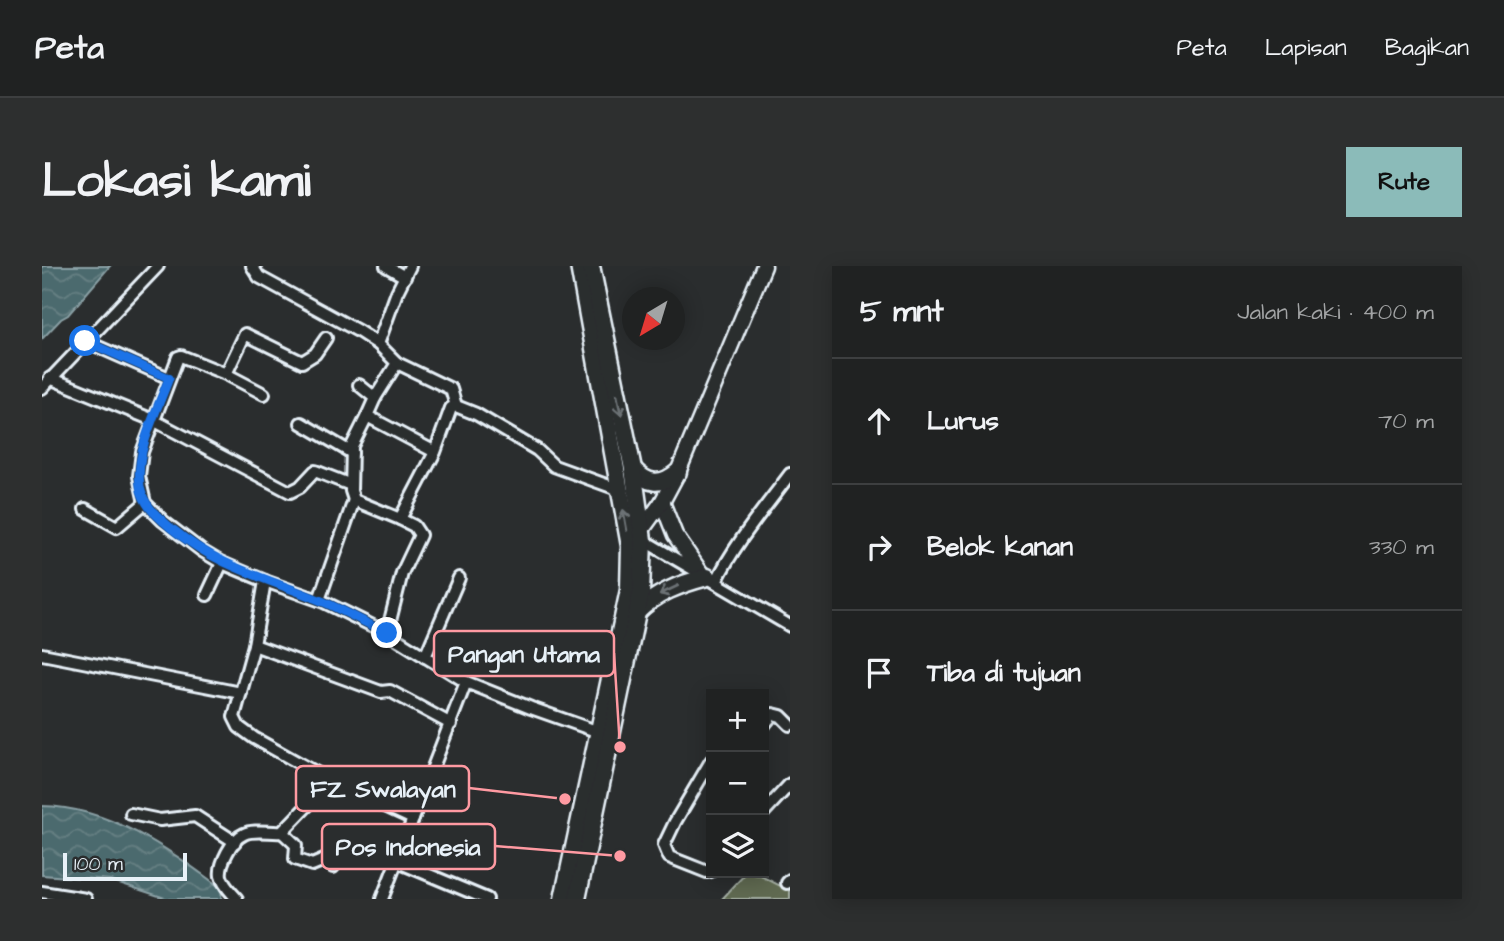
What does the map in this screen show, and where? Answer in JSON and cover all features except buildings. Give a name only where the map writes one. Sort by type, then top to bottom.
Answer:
[{"type":"highway","points":[[563,899],[641,593],[642,536],[633,469],[593,308],[579,266]]},
{"type":"highway","points":[[577,899],[596,773],[598,732],[628,590],[630,546],[593,308],[591,266]]},
{"type":"highway","points":[[633,469],[649,481],[662,481],[678,472]]},
{"type":"highway","points":[[636,613],[648,601],[666,591],[708,577]]},
{"type":"main road","points":[[642,536],[678,472],[764,266]]},
{"type":"main road","points":[[662,502],[675,535],[708,577]]},
{"type":"street","points":[[42,388],[158,266]]},
{"type":"street","points":[[252,266],[255,274],[265,281],[339,319],[378,344],[397,363],[451,389],[456,406]]},
{"type":"street","points":[[378,344],[397,292],[408,271],[386,266]]},
{"type":"street","points":[[226,374],[243,334],[302,362],[316,354],[326,338]]},
{"type":"street","points":[[85,341],[169,378]]},
{"type":"street","points":[[264,394],[226,374],[181,356],[177,358],[142,452],[139,476],[145,503],[184,538],[222,563],[319,600],[387,633],[466,682],[598,732]]},
{"type":"street","points":[[319,600],[354,500],[351,485],[354,439],[397,363]]},
{"type":"street","points":[[50,378],[153,420],[290,492],[300,487],[315,471],[351,485]]},
{"type":"street","points":[[359,384],[375,398]]},
{"type":"street","points":[[400,519],[435,452],[451,408],[456,406],[476,414],[537,450],[554,466],[620,490]]},
{"type":"street","points":[[367,416],[435,452]]},
{"type":"street","points":[[301,423],[352,453]]},
{"type":"street","points":[[708,577],[725,563],[790,474]]},
{"type":"street","points":[[354,500],[414,526],[420,535],[402,573],[387,633]]},
{"type":"street","points":[[85,509],[117,527],[145,503]]},
{"type":"street","points":[[642,536],[790,626]]},
{"type":"street","points":[[206,595],[222,563]]},
{"type":"street","points":[[425,657],[460,578]]},
{"type":"street","points":[[265,581],[254,645],[234,717],[239,727],[331,781],[413,820]]},
{"type":"street","points":[[254,645],[381,692],[390,691],[451,724]]},
{"type":"street","points":[[42,654],[241,693]]},
{"type":"street","points":[[382,899],[466,682]]},
{"type":"street","points":[[781,716],[790,706]]},
{"type":"street","points":[[769,719],[773,714],[781,716],[790,725]]},
{"type":"street","points":[[706,769],[664,845],[669,857],[706,872]]},
{"type":"street","points":[[282,832],[331,781]]},
{"type":"street","points":[[769,807],[790,784]]},
{"type":"street","points":[[131,814],[160,820],[195,816],[235,842]]},
{"type":"street","points":[[237,899],[221,874],[222,866],[235,842],[245,833],[282,832],[296,845],[295,859],[312,865],[324,860],[333,867]]},
{"type":"street","points":[[398,862],[487,899]]},
{"type":"street","points":[[42,892],[86,899]]},
{"type":"green space","points":[[741,878],[765,878],[790,890],[790,899],[722,899]]},
{"type":"water","points":[[42,266],[110,266],[68,315],[42,339]]},
{"type":"water","points":[[42,806],[91,814],[138,833],[181,859],[222,889],[221,899],[168,899],[110,880],[42,875]]},
{"type":"place","name":"Pangan Utama","points":[[620,747]]},
{"type":"place","name":"FZ Swalayan","points":[[565,799]]},
{"type":"place","name":"Pos Indonesia","points":[[620,856]]},
{"type":"route","points":[[85,341],[169,378],[142,452],[139,476],[145,503],[163,521],[222,563],[324,602],[387,633]]}]
